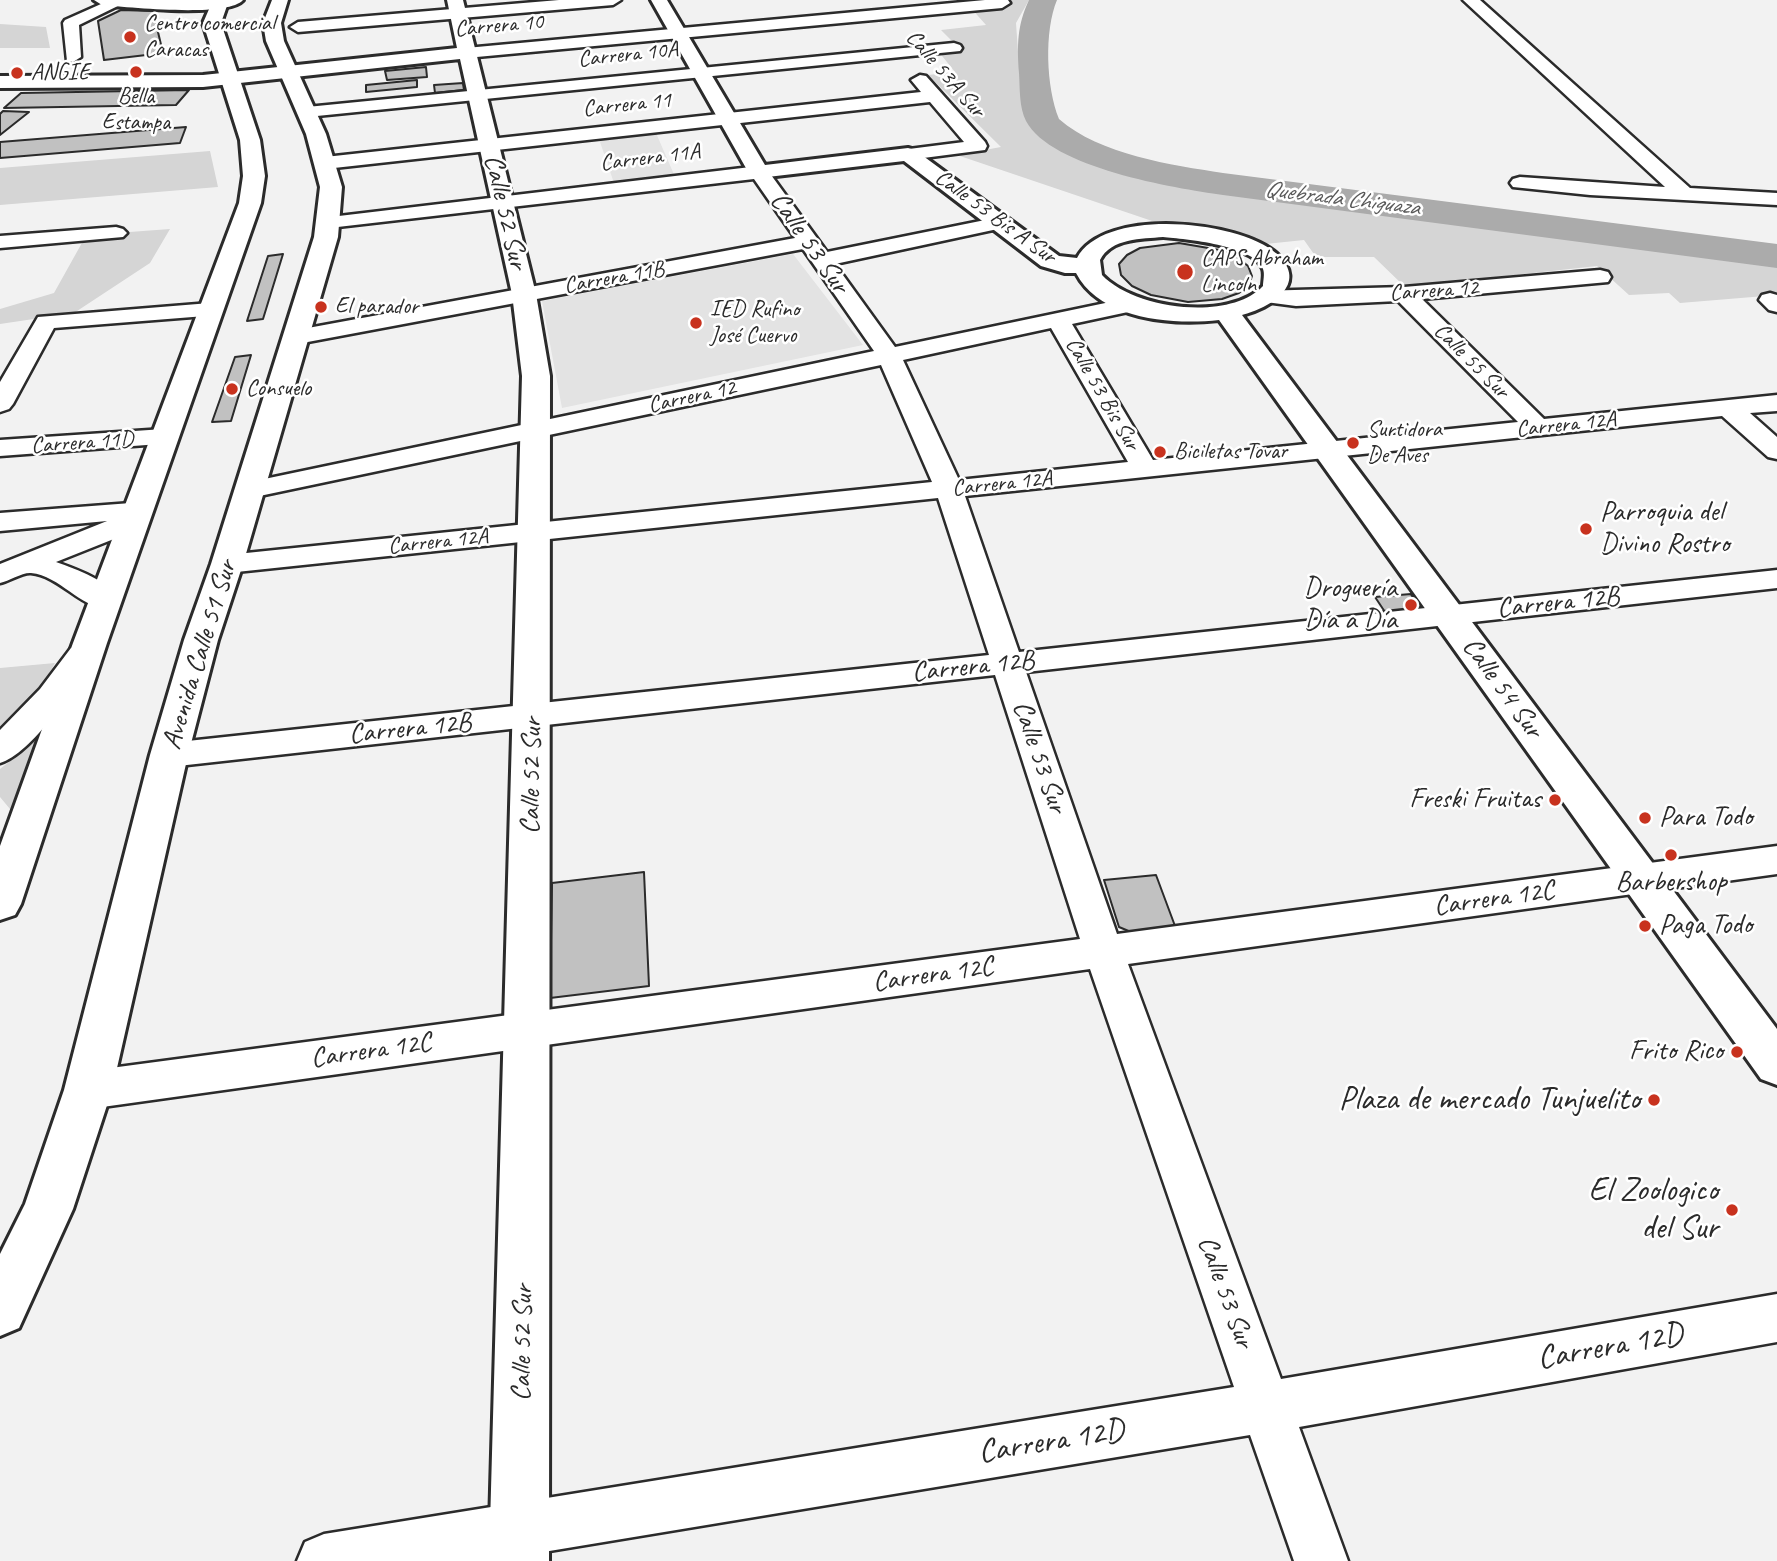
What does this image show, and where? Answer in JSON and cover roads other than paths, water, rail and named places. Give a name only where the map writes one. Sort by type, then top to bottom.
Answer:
[{"type":"street","name":"Avenida Calle 51 Sur","points":[[0,1310],[48,1209],[88,1090],[169,755],[201,640],[297,337],[329,222],[331,187],[325,163],[273,29],[280,0]]},
{"type":"street","points":[[298,27],[456,7],[613,0]]},
{"type":"street","name":"Calle 53 Sur","points":[[659,0],[759,172],[888,356],[949,489],[1104,952],[1321,1561]]},
{"type":"street","name":"Calle 53A Sur","points":[[850,0],[978,146]]},
{"type":"street","points":[[1471,0],[1686,195]]},
{"type":"street","points":[[73,57],[71,23],[110,1],[177,6],[225,1]]},
{"type":"street","points":[[1,892],[250,202],[254,176],[250,140],[212,23],[225,1]]},
{"type":"street","name":"Carrera 10","points":[[2,84],[229,78],[288,70],[1002,3]]},
{"type":"street","name":"Calle 52 Sur","points":[[456,7],[524,294],[536,376],[520,1545]]},
{"type":"street","name":"Carrera 10A","points":[[307,111],[954,48]]},
{"type":"street","name":"Carrera 11","points":[[325,163],[934,96]]},
{"type":"street","name":"Carrera 11A","points":[[329,222],[978,146]]},
{"type":"street","name":"Calle 53 Bis A Sur","points":[[908,154],[1054,263],[1086,265]]},
{"type":"street","points":[[1520,183],[1777,199]]},
{"type":"street","points":[[821,260],[1000,223]]},
{"type":"street","points":[[1163,230],[1214,235],[1256,251],[1270,262],[1276,274],[1275,285],[1266,296],[1256,302],[1226,311],[1189,313],[1133,304],[1104,291],[1088,274],[1086,265],[1090,254],[1101,244],[1118,237],[1163,230]]},
{"type":"street","points":[[0,242],[117,233]]},
{"type":"street","name":"Carrera 11B","points":[[297,337],[808,242]]},
{"type":"street","name":"Carrera 12","points":[[1266,296],[1296,299],[1404,294],[1601,277]]},
{"type":"street","name":"Calle 55 Sur","points":[[1404,294],[1538,428]]},
{"type":"street","name":"Carrera 12","points":[[250,490],[1133,304]]},
{"type":"street","points":[[0,404],[6,382],[46,322],[210,310]]},
{"type":"street","name":"Calle 54 Sur","points":[[1226,311],[1777,1065]]},
{"type":"street","name":"Calle 53 Bis Sur","points":[[1058,320],[1145,469]]},
{"type":"street","name":"Carrera 12A","points":[[227,564],[1777,403]]},
{"type":"street","points":[[1728,408],[1777,451]]},
{"type":"street","name":"Carrera 11D","points":[[0,448],[164,437]]},
{"type":"street","points":[[0,522],[136,515]]},
{"type":"street","points":[[0,574],[136,515]]},
{"type":"street","points":[[28,562],[71,578],[106,600]]},
{"type":"street","name":"Carrera 12B","points":[[169,755],[1777,579]]},
{"type":"street","points":[[0,751],[52,697],[90,643]]},
{"type":"street","name":"Carrera 12C","points":[[88,1090],[1777,859]]},
{"type":"street","name":"Carrera 12D","points":[[324,1561],[520,1545],[1266,1407],[1777,1318]]},
{"type":"waterway","name":"Quebrada Chiguaza","points":[[1043,0],[1032,36],[1040,114],[1046,125],[1061,136],[1118,162],[1160,173],[1223,184],[1777,256]]},
{"type":"place","name":"Centro comercial Caracas","points":[[130,37]]},
{"type":"place","name":"Bella Estampa","points":[[136,72]]},
{"type":"place","name":"ANGIE","points":[[17,73]]},
{"type":"place","name":"CAPS Abraham Lincoln","points":[[1185,272]]},
{"type":"place","name":"El parador","points":[[321,307]]},
{"type":"place","name":"IED Rufino José Cuervo","points":[[696,323]]},
{"type":"place","name":"Consuelo","points":[[232,389]]},
{"type":"place","name":"Surtidora De Aves","points":[[1353,443]]},
{"type":"place","name":"Biciletas Tovar","points":[[1160,452]]},
{"type":"place","name":"Parroquia del Divino Rostro","points":[[1586,529]]},
{"type":"place","name":"Droguería Día a Día","points":[[1411,605]]},
{"type":"place","name":"Freski Fruitas","points":[[1555,800]]},
{"type":"place","name":"Para Todo","points":[[1645,818]]},
{"type":"place","name":"Barbershop","points":[[1671,855]]},
{"type":"place","name":"Paga Todo","points":[[1645,926]]},
{"type":"place","name":"Frito Rico","points":[[1737,1052]]},
{"type":"place","name":"Plaza de mercado Tunjuelito","points":[[1654,1100]]},
{"type":"place","name":"El Zoologico del Sur","points":[[1732,1210]]}]
